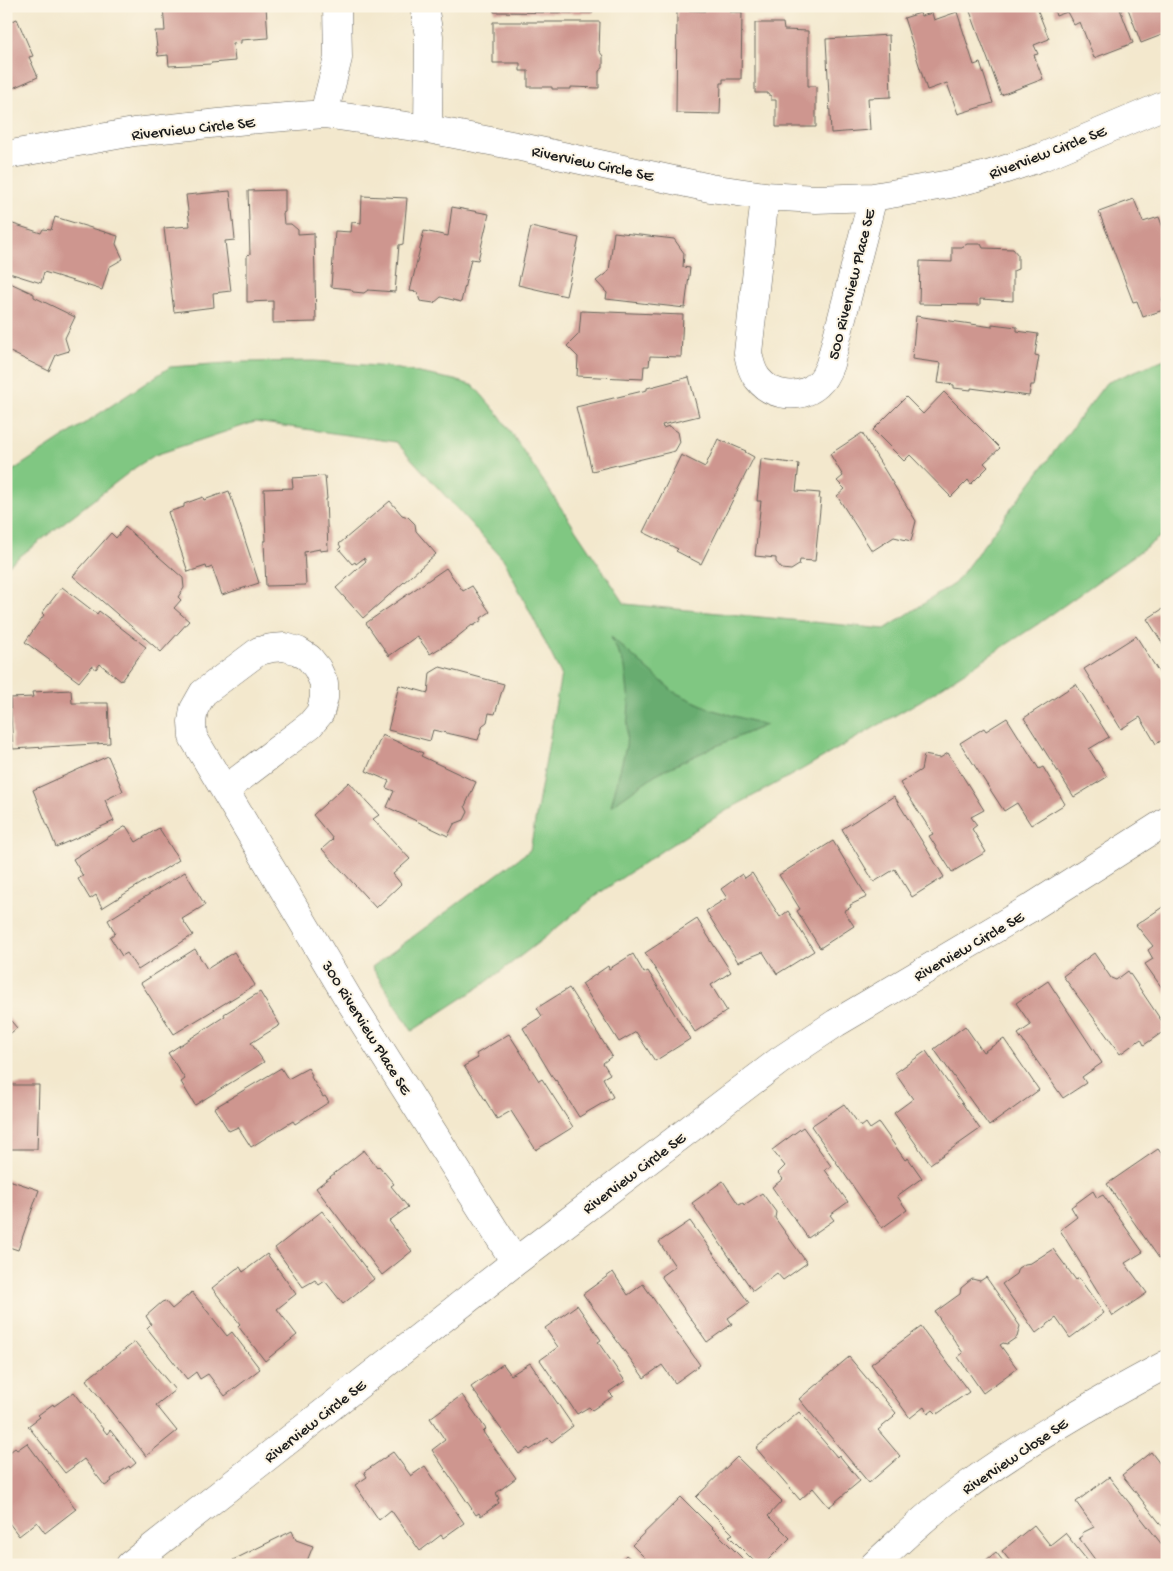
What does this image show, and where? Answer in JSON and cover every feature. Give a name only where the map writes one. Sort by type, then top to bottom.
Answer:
[{"type":"street","points":[[324,114],[338,58],[337,6]]},
{"type":"street","points":[[424,6],[429,36],[428,129]]},
{"type":"street","name":"Riverview Circle SE","points":[[6,156],[134,132],[324,114],[428,129],[710,188],[765,196],[816,199],[873,197],[942,186],[991,174],[1042,157],[1167,104]]},
{"type":"street","name":"500 Riverview Place SE","points":[[765,196],[748,353],[751,367],[758,380],[768,389],[781,394],[794,395],[806,392],[817,386],[825,376],[830,364],[873,197]]},
{"type":"street","name":"300 Riverview Place SE","points":[[226,790],[310,725],[320,713],[324,698],[324,683],[318,668],[309,658],[298,651],[285,647],[259,651],[203,693],[194,709],[192,722],[193,737],[348,998],[515,1262]]},
{"type":"street","name":"Riverview Circle SE","points":[[130,1565],[515,1262],[779,1061],[844,1018],[1032,907],[1167,821]]},
{"type":"street","name":"Riverview Close SE","points":[[874,1565],[944,1503],[1002,1460],[1095,1402],[1167,1364]]},
{"type":"green space","points":[[1167,358],[1167,532],[1038,624],[920,701],[729,809],[666,848],[598,894],[484,984],[412,1031],[372,967],[530,850],[561,674],[504,560],[396,442],[255,422],[155,455],[136,467],[6,567],[6,475],[170,367],[242,362],[314,361],[389,367],[455,380],[474,386],[500,416],[625,604],[885,629],[955,583],[1106,383]]},
{"type":"green space","points":[[611,637],[674,692],[713,710],[766,725],[656,774],[611,806],[626,746],[629,702],[625,667]]},
{"type":"building","points":[[163,6],[266,6],[268,38],[241,40],[241,43],[233,44],[235,61],[169,66],[168,55],[158,56],[155,31],[165,31]]},
{"type":"building","points":[[494,6],[593,6],[593,13],[494,12]]},
{"type":"building","points":[[705,6],[730,6],[730,12],[742,12],[741,79],[723,79],[723,83],[721,83],[720,114],[676,113],[677,10],[705,11]]},
{"type":"building","points":[[968,6],[1036,6],[1049,39],[1034,45],[1038,54],[1034,55],[1043,79],[1001,95]]},
{"type":"building","points":[[1053,6],[1121,6],[1122,10],[1120,9],[1133,43],[1094,58],[1080,22],[1074,25],[1067,12],[1056,16]]},
{"type":"building","points":[[1127,6],[1167,6],[1167,33],[1141,43]]},
{"type":"building","points":[[957,12],[974,65],[980,63],[993,103],[958,114],[947,83],[927,90],[904,18],[920,13],[921,16],[932,13],[934,20]]},
{"type":"building","points":[[17,19],[33,56],[29,57],[38,77],[6,91],[6,23]]},
{"type":"building","points":[[493,22],[600,22],[599,51],[603,56],[603,68],[599,71],[599,88],[571,87],[571,89],[552,89],[552,87],[528,87],[528,71],[520,71],[520,63],[493,63]]},
{"type":"building","points":[[755,23],[783,23],[784,30],[808,31],[808,86],[816,86],[816,127],[776,127],[776,100],[771,100],[771,95],[768,95],[768,93],[755,93]]},
{"type":"building","points":[[889,35],[891,97],[868,98],[870,130],[831,133],[826,39]]},
{"type":"building","points":[[285,190],[284,224],[291,224],[298,230],[298,234],[314,233],[316,322],[273,323],[273,301],[247,302],[247,255],[250,254],[248,191]]},
{"type":"building","points":[[230,191],[235,240],[225,241],[231,291],[213,293],[214,307],[174,312],[164,228],[190,226],[186,195]]},
{"type":"building","points":[[362,196],[407,198],[403,244],[399,245],[395,292],[368,290],[364,293],[353,292],[351,289],[331,287],[335,231],[351,232],[352,222],[361,223]]},
{"type":"building","points":[[1134,199],[1143,222],[1159,217],[1167,238],[1167,297],[1162,299],[1166,309],[1143,317],[1137,301],[1133,302],[1099,212]]},
{"type":"building","points":[[452,207],[489,214],[478,260],[471,259],[461,302],[441,297],[434,303],[420,301],[417,292],[410,291],[424,231],[448,236]]},
{"type":"building","points":[[55,217],[118,236],[116,244],[123,259],[109,267],[102,290],[44,272],[41,283],[6,272],[6,236],[10,223],[41,233],[43,229],[51,230]]},
{"type":"building","points":[[531,227],[579,238],[566,296],[518,285]]},
{"type":"building","points":[[614,232],[674,239],[684,253],[683,267],[690,268],[685,308],[606,299],[607,293],[596,281],[609,271]]},
{"type":"building","points":[[967,244],[981,244],[983,248],[1013,249],[1018,255],[1018,269],[1013,271],[1013,301],[980,299],[980,305],[919,304],[920,261],[952,262],[952,247],[962,247]]},
{"type":"building","points":[[6,281],[75,317],[65,338],[69,351],[56,355],[49,371],[6,350]]},
{"type":"building","points":[[581,311],[683,315],[681,357],[650,356],[649,366],[644,366],[643,379],[577,376],[578,357],[567,346],[579,334]]},
{"type":"building","points":[[916,316],[992,327],[992,324],[1017,327],[1017,331],[1038,334],[1035,355],[1039,356],[1034,385],[1031,385],[1029,396],[971,388],[971,390],[954,388],[954,385],[938,383],[941,363],[912,359]]},
{"type":"building","points":[[689,377],[699,416],[662,425],[663,428],[669,426],[678,432],[680,442],[675,451],[592,471],[576,407],[647,390],[647,388]]},
{"type":"building","points":[[944,392],[1000,448],[984,463],[988,467],[971,484],[968,480],[951,497],[910,455],[904,461],[873,430],[906,397],[923,414]]},
{"type":"building","points":[[862,433],[916,521],[911,541],[894,537],[872,551],[837,496],[845,489],[837,481],[843,476],[830,454]]},
{"type":"building","points":[[718,439],[746,451],[754,457],[701,564],[676,551],[678,549],[643,532],[681,455],[705,467]]},
{"type":"building","points":[[761,459],[799,464],[796,491],[820,493],[815,561],[800,560],[799,565],[791,570],[782,569],[776,562],[776,558],[755,556],[761,501],[757,501]]},
{"type":"building","points":[[325,476],[328,550],[320,551],[320,549],[304,552],[306,585],[266,586],[264,489],[293,488],[292,478]]},
{"type":"building","points":[[229,491],[259,583],[222,595],[212,567],[207,569],[206,566],[188,572],[168,512],[184,507],[184,504],[203,497],[204,500]]},
{"type":"building","points":[[390,501],[402,515],[408,517],[415,524],[416,531],[436,554],[363,618],[336,588],[366,561],[364,558],[356,564],[355,562],[352,564],[339,549],[341,547],[339,544]]},
{"type":"building","points":[[125,527],[183,578],[184,588],[178,597],[181,600],[174,608],[189,621],[161,652],[73,576],[111,533],[116,538]]},
{"type":"building","points":[[446,568],[463,591],[472,586],[490,612],[481,618],[482,620],[472,625],[452,641],[430,654],[417,636],[389,656],[366,623]]},
{"type":"building","points":[[62,587],[97,614],[99,611],[146,647],[121,681],[100,664],[96,669],[92,666],[79,682],[25,642],[44,615],[42,613]]},
{"type":"building","points":[[1167,606],[1167,650],[1147,619]]},
{"type":"building","points":[[1136,636],[1167,685],[1167,737],[1156,744],[1140,717],[1121,729],[1084,669]]},
{"type":"building","points":[[440,667],[504,684],[495,714],[489,713],[487,722],[483,725],[478,740],[433,730],[430,741],[388,730],[399,685],[428,693],[430,673]]},
{"type":"building","points":[[1076,684],[1109,737],[1089,749],[1107,777],[1074,797],[1024,718]]},
{"type":"building","points":[[71,690],[72,703],[108,703],[110,743],[13,749],[10,698],[33,697],[32,692]]},
{"type":"building","points":[[1007,718],[1039,769],[1043,767],[1065,804],[1031,825],[1017,803],[1004,811],[960,743],[984,728],[986,731]]},
{"type":"building","points":[[382,735],[423,753],[421,756],[476,782],[465,806],[468,812],[464,820],[454,824],[448,836],[387,807],[394,791],[386,788],[389,781],[366,771]]},
{"type":"building","points":[[948,753],[984,810],[971,817],[977,825],[972,829],[986,852],[952,872],[929,836],[933,834],[900,783],[921,770],[924,755],[940,758]]},
{"type":"building","points":[[108,756],[123,791],[105,800],[114,821],[56,847],[33,790]]},
{"type":"building","points":[[349,782],[379,815],[373,819],[410,859],[393,874],[401,884],[376,908],[322,849],[333,839],[313,815]]},
{"type":"building","points":[[894,796],[944,877],[912,897],[895,869],[874,882],[842,829]]},
{"type":"building","points":[[126,826],[136,842],[159,828],[179,860],[102,908],[96,895],[90,899],[78,879],[83,876],[73,859]]},
{"type":"building","points":[[833,841],[867,897],[850,905],[851,907],[844,911],[854,926],[820,948],[797,911],[800,909],[779,875]]},
{"type":"building","points":[[185,872],[205,905],[182,919],[193,935],[138,970],[127,953],[122,956],[110,937],[115,933],[108,920]]},
{"type":"building","points":[[752,873],[780,917],[788,911],[814,951],[777,974],[763,952],[738,962],[706,911],[727,898],[721,889],[742,874],[745,878]]},
{"type":"building","points":[[1167,904],[1167,995],[1145,964],[1153,959],[1148,950],[1153,946],[1136,925]]},
{"type":"building","points":[[697,919],[731,972],[711,985],[727,1011],[695,1032],[645,953]]},
{"type":"building","points":[[195,949],[207,969],[234,952],[255,985],[174,1034],[141,983]]},
{"type":"building","points":[[1094,953],[1111,978],[1116,980],[1128,971],[1167,1029],[1144,1045],[1141,1039],[1120,1054],[1063,976]]},
{"type":"building","points":[[633,954],[644,973],[648,971],[690,1039],[655,1061],[636,1032],[619,1042],[582,984],[608,966],[609,969]]},
{"type":"building","points":[[1048,981],[1102,1063],[1082,1077],[1086,1083],[1063,1098],[1018,1034],[1031,1025],[1016,1003]]},
{"type":"building","points":[[569,988],[612,1056],[603,1063],[610,1074],[603,1078],[613,1097],[579,1117],[523,1028],[542,1016],[537,1008]]},
{"type":"building","points":[[260,992],[280,1025],[251,1043],[264,1062],[195,1105],[181,1082],[185,1079],[168,1053],[225,1016],[224,1014]]},
{"type":"building","points":[[6,1015],[17,1028],[6,1037]]},
{"type":"building","points":[[965,1026],[983,1052],[1004,1039],[1039,1090],[989,1126],[934,1049]]},
{"type":"building","points":[[509,1034],[539,1081],[542,1079],[573,1127],[536,1150],[511,1111],[497,1119],[464,1066],[478,1058],[476,1054]]},
{"type":"building","points":[[926,1051],[980,1129],[930,1164],[894,1113],[913,1099],[895,1073]]},
{"type":"building","points":[[281,1068],[288,1079],[308,1068],[323,1097],[325,1096],[329,1102],[295,1124],[293,1121],[251,1147],[238,1127],[229,1131],[214,1108]]},
{"type":"building","points":[[6,1085],[39,1085],[37,1149],[6,1149]]},
{"type":"building","points":[[844,1104],[861,1127],[866,1123],[870,1129],[879,1123],[905,1160],[908,1158],[922,1178],[897,1196],[907,1210],[882,1228],[811,1126]]},
{"type":"building","points":[[803,1127],[831,1166],[825,1170],[848,1202],[830,1215],[834,1220],[808,1238],[772,1187],[783,1179],[778,1173],[785,1166],[772,1150]]},
{"type":"building","points":[[1158,1149],[1167,1161],[1167,1253],[1159,1258],[1107,1184]]},
{"type":"building","points":[[364,1150],[377,1168],[379,1166],[394,1184],[391,1186],[408,1207],[389,1221],[412,1251],[382,1275],[316,1188]]},
{"type":"building","points":[[6,1179],[39,1190],[18,1250],[6,1246]]},
{"type":"building","points":[[723,1181],[739,1205],[743,1203],[744,1205],[762,1193],[776,1212],[775,1218],[807,1263],[783,1280],[777,1273],[753,1291],[692,1203]]},
{"type":"building","points":[[1093,1191],[1097,1198],[1103,1195],[1143,1252],[1125,1263],[1147,1293],[1113,1316],[1060,1230],[1077,1217],[1071,1207]]},
{"type":"building","points":[[322,1211],[374,1279],[343,1304],[325,1281],[319,1285],[315,1280],[303,1287],[275,1248]]},
{"type":"building","points":[[690,1221],[749,1303],[728,1318],[732,1324],[707,1342],[661,1276],[675,1266],[659,1242]]},
{"type":"building","points":[[1053,1249],[1076,1280],[1079,1278],[1104,1313],[1070,1338],[1056,1318],[1036,1333],[1002,1284],[1016,1274],[1018,1268],[1031,1263]]},
{"type":"building","points":[[267,1254],[296,1294],[277,1309],[297,1335],[265,1361],[238,1326],[240,1324],[212,1288],[236,1269],[240,1267],[243,1272]]},
{"type":"building","points":[[613,1272],[628,1295],[643,1284],[700,1365],[675,1383],[662,1365],[644,1378],[583,1294]]},
{"type":"building","points":[[986,1277],[1020,1326],[1017,1337],[1007,1344],[1003,1343],[1000,1345],[1017,1368],[983,1393],[958,1357],[963,1353],[935,1312],[960,1294],[961,1288],[972,1279],[980,1281]]},
{"type":"building","points":[[192,1292],[227,1336],[232,1332],[260,1369],[225,1396],[208,1374],[200,1379],[196,1372],[187,1379],[147,1328],[151,1324],[146,1316],[162,1302],[165,1301],[172,1309]]},
{"type":"building","points":[[577,1305],[601,1340],[598,1342],[625,1381],[609,1392],[613,1396],[592,1410],[589,1407],[577,1414],[540,1360],[558,1347],[545,1328]]},
{"type":"building","points":[[921,1327],[969,1392],[937,1414],[933,1410],[928,1414],[924,1407],[910,1418],[871,1364]]},
{"type":"building","points":[[135,1342],[175,1390],[156,1405],[177,1431],[146,1456],[86,1380]]},
{"type":"building","points":[[849,1357],[896,1413],[894,1417],[878,1430],[900,1456],[869,1483],[799,1399]]},
{"type":"building","points":[[530,1363],[573,1426],[552,1442],[548,1438],[530,1450],[528,1448],[519,1454],[471,1387],[503,1364],[511,1375]]},
{"type":"building","points":[[74,1392],[107,1434],[110,1430],[136,1463],[111,1479],[112,1481],[105,1486],[84,1459],[65,1473],[28,1426],[40,1417],[38,1415]]},
{"type":"building","points":[[462,1395],[486,1429],[483,1432],[516,1478],[496,1493],[499,1503],[481,1516],[479,1513],[476,1515],[432,1450],[445,1440],[430,1418]]},
{"type":"building","points":[[799,1412],[860,1481],[829,1507],[813,1488],[800,1500],[756,1448]]},
{"type":"building","points":[[27,1443],[76,1509],[45,1533],[37,1522],[19,1536],[6,1519],[6,1455],[15,1448],[17,1450]]},
{"type":"building","points":[[393,1452],[411,1476],[425,1466],[464,1523],[443,1538],[441,1535],[420,1551],[391,1510],[379,1520],[355,1485],[367,1477],[364,1472]]},
{"type":"building","points":[[1151,1452],[1167,1473],[1167,1532],[1122,1475]]},
{"type":"building","points":[[737,1457],[782,1501],[768,1516],[790,1538],[763,1565],[758,1565],[729,1536],[733,1534],[696,1497]]},
{"type":"building","points":[[1109,1477],[1167,1551],[1167,1557],[1157,1565],[1099,1565],[1079,1538],[1083,1535],[1082,1533],[1094,1527],[1076,1502]]},
{"type":"building","points":[[681,1497],[749,1565],[652,1565],[632,1545]]},
{"type":"building","points":[[1034,1525],[1050,1545],[1065,1533],[1091,1565],[1013,1565],[1002,1551]]},
{"type":"building","points":[[292,1531],[296,1540],[313,1546],[307,1561],[309,1565],[235,1565],[233,1560]]},
{"type":"building","points":[[996,1552],[1006,1565],[980,1565]]},
{"type":"building","points":[[626,1555],[638,1565],[617,1565]]}]
